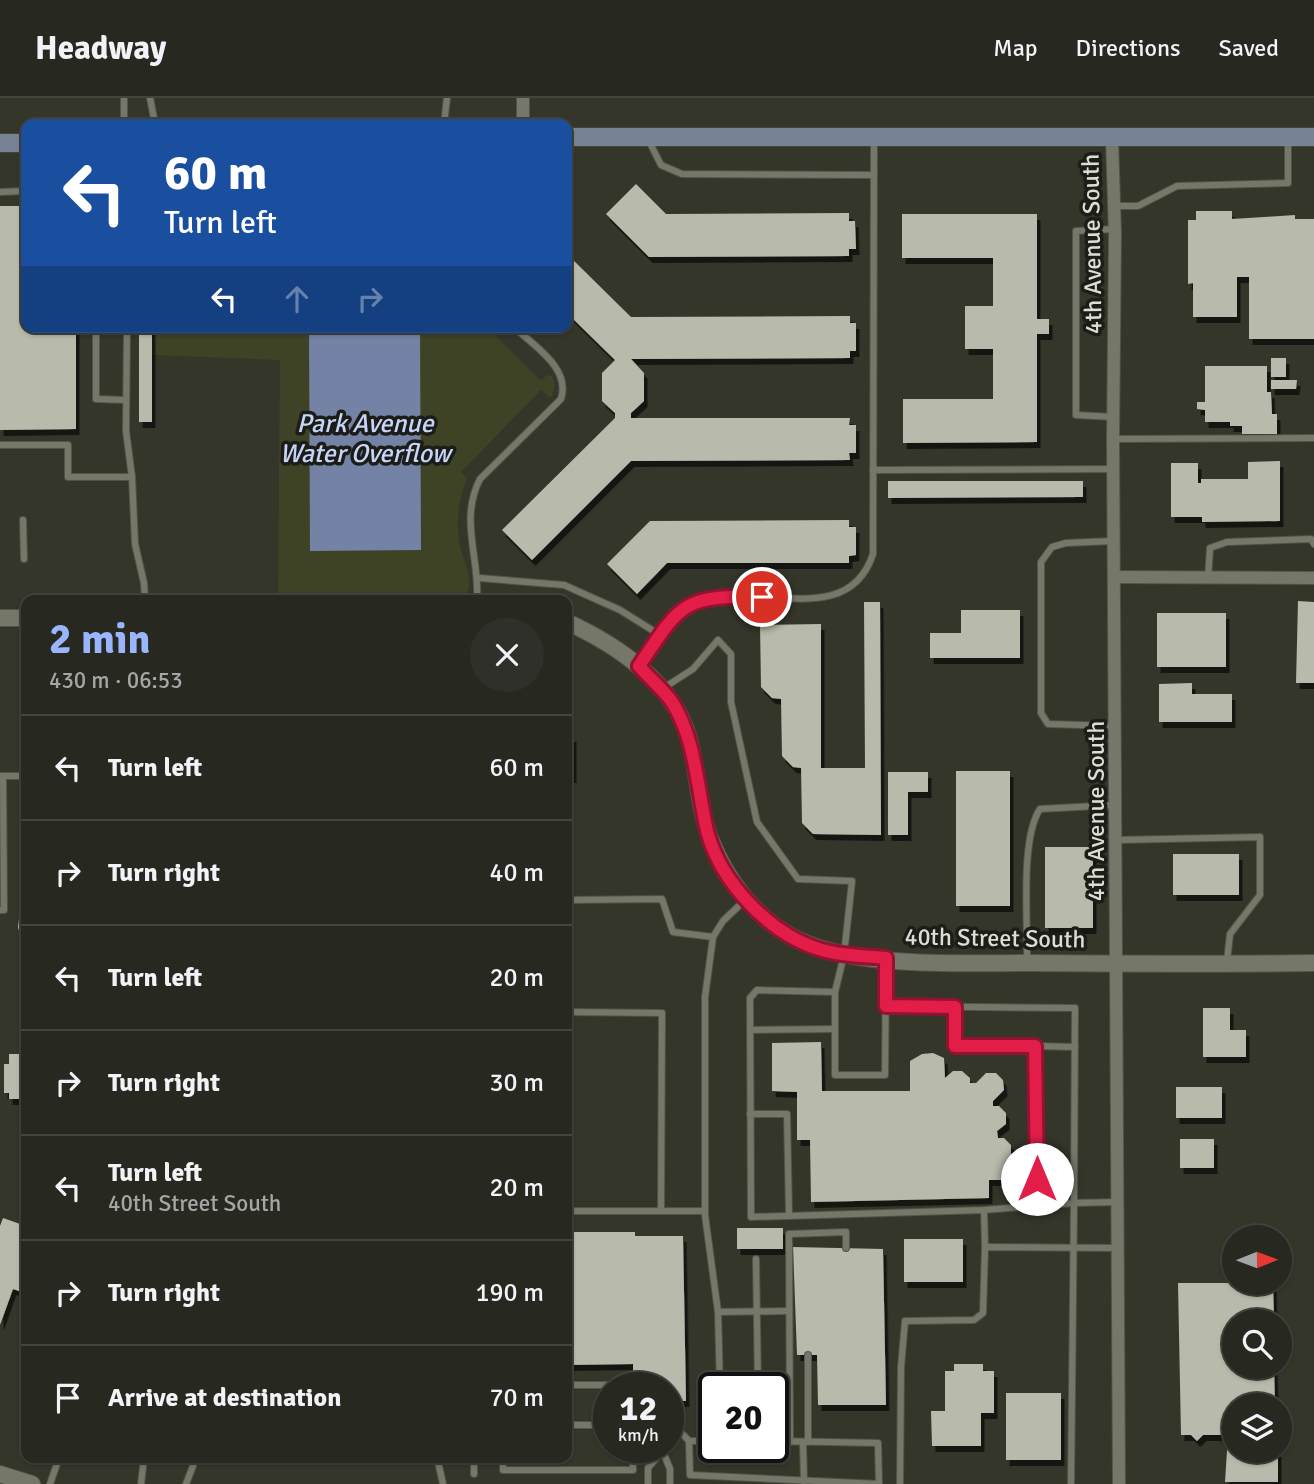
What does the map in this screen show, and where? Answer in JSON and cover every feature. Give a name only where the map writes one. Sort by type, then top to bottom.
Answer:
[{"type":"main road","points":[[572,137],[874,136],[1112,139],[1314,136]]},
{"type":"main road","points":[[0,143],[21,143]]},
{"type":"street","points":[[523,98],[523,119]]},
{"type":"street","name":"4th Avenue South","points":[[1112,139],[1115,206],[1119,1484]]},
{"type":"street","points":[[1115,577],[1314,578]]},
{"type":"street","points":[[0,618],[21,618]]},
{"type":"street","name":"40th Street South","points":[[572,624],[603,639],[639,666],[671,701],[689,737],[713,845],[746,899],[795,939],[844,955],[886,958],[1027,963],[1314,964]]},
{"type":"street","points":[[0,1474],[32,1484]]},
{"type":"lane","points":[[124,98],[124,119]]},
{"type":"lane","points":[[150,98],[154,119]]},
{"type":"lane","points":[[445,119],[447,98]]},
{"type":"lane","points":[[639,666],[671,618],[701,598],[836,596],[862,578],[873,554],[874,136]]},
{"type":"lane","points":[[647,137],[661,165],[682,174],[874,175]]},
{"type":"lane","points":[[1115,206],[1138,206],[1177,186],[1289,183],[1288,137]]},
{"type":"lane","points":[[0,192],[21,191]]},
{"type":"lane","points":[[1114,417],[1076,415],[1076,231],[1115,229]]},
{"type":"lane","points":[[96,333],[96,399],[126,400]]},
{"type":"lane","points":[[127,333],[126,431],[132,477],[135,544],[145,595]]},
{"type":"lane","points":[[477,595],[479,578],[470,544],[472,495],[480,479],[556,405],[565,388],[563,377],[553,364],[520,333]]},
{"type":"lane","points":[[1114,439],[1313,438]]},
{"type":"lane","points":[[0,445],[68,445],[68,477],[132,477]]},
{"type":"lane","points":[[873,470],[1115,469]]},
{"type":"lane","points":[[23,520],[24,559]]},
{"type":"lane","points":[[1208,578],[1210,548],[1227,542],[1311,539],[1314,544]]},
{"type":"lane","points":[[1115,541],[1066,543],[1052,547],[1041,562],[1041,713],[1048,724],[1117,726]]},
{"type":"lane","points":[[479,578],[564,585],[620,610],[660,635]]},
{"type":"lane","points":[[661,690],[693,669],[718,640],[731,654],[731,702],[757,822],[798,879],[852,881],[844,955],[835,992],[835,1075],[885,1074],[886,958]]},
{"type":"lane","points":[[0,910],[4,910],[1,776],[21,776]]},
{"type":"lane","points":[[1027,963],[1028,842],[1032,821],[1040,809],[1117,805]]},
{"type":"lane","points":[[1116,840],[1260,837],[1260,895],[1230,934],[1227,964]]},
{"type":"lane","points":[[572,900],[662,899],[673,932],[713,937]]},
{"type":"lane","points":[[720,1372],[718,1312],[705,1211],[705,997],[713,937],[723,921],[746,899]]},
{"type":"lane","points":[[835,992],[757,990],[750,998],[751,1217],[984,1210],[1118,1202]]},
{"type":"lane","points":[[886,1006],[1075,1008],[1071,1484]]},
{"type":"lane","points":[[955,1007],[955,1046],[1075,1047]]},
{"type":"lane","points":[[572,1012],[662,1013],[661,1211]]},
{"type":"lane","points":[[750,1030],[835,1029]]},
{"type":"lane","points":[[1035,1046],[1037,1205]]},
{"type":"lane","points":[[750,1114],[787,1114],[789,1215]]},
{"type":"lane","points":[[900,1484],[901,1367],[905,1321],[974,1320],[983,1314],[984,1210]]},
{"type":"lane","points":[[572,1211],[705,1211]]},
{"type":"lane","points":[[684,1436],[689,1441],[691,1475],[804,1483],[879,1484],[878,1443],[790,1442],[789,1234],[846,1232],[846,1248]]},
{"type":"lane","points":[[985,1247],[1119,1248]]},
{"type":"lane","points":[[756,1259],[758,1372]]},
{"type":"lane","points":[[718,1312],[789,1311]]},
{"type":"lane","points":[[804,1483],[808,1355]]},
{"type":"lane","points":[[572,1385],[593,1385]]},
{"type":"lane","points":[[572,1426],[593,1425]]},
{"type":"lane","points":[[689,1441],[698,1441]]},
{"type":"lane","points":[[50,1484],[57,1463]]},
{"type":"lane","points":[[141,1484],[143,1463]]},
{"type":"lane","points":[[186,1484],[194,1463]]},
{"type":"lane","points":[[438,1463],[443,1484]]},
{"type":"lane","points":[[474,1463],[474,1474]]},
{"type":"lane","points":[[503,1463],[503,1470],[633,1470],[633,1463]]},
{"type":"lane","points":[[648,1484],[648,1468],[652,1463]]},
{"type":"lane","points":[[667,1463],[670,1484]]},
{"type":"green space","points":[[153,333],[493,333],[541,381],[547,375],[552,376],[555,385],[552,396],[549,397],[541,390],[461,472],[467,478],[460,502],[458,528],[469,575],[467,595],[278,595],[280,360],[153,355]]},
{"type":"water","name":"Park Avenue Water Overflow","points":[[309,333],[420,333],[421,550],[310,551]]},
{"type":"building","points":[[636,184],[666,214],[849,213],[849,221],[855,221],[856,249],[849,249],[849,256],[649,257],[606,214]]},
{"type":"building","points":[[0,206],[21,206],[21,333],[76,333],[76,429],[0,430]]},
{"type":"building","points":[[1196,211],[1232,211],[1232,219],[1295,215],[1295,219],[1314,219],[1314,339],[1249,339],[1249,277],[1237,277],[1237,317],[1193,317],[1193,283],[1188,284],[1188,220],[1196,220]]},
{"type":"building","points":[[902,214],[1037,214],[1037,319],[1049,319],[1049,334],[1037,334],[1037,442],[903,443],[903,399],[993,399],[993,349],[965,349],[965,306],[993,306],[993,258],[902,258]]},
{"type":"building","points":[[572,259],[631,317],[850,316],[850,323],[856,323],[856,351],[850,351],[850,358],[631,359],[644,373],[644,401],[631,413],[631,418],[850,418],[849,425],[856,425],[856,453],[849,453],[850,460],[631,461],[532,560],[502,530],[615,418],[615,413],[602,401],[602,373],[615,360],[572,318]]},
{"type":"building","points":[[139,333],[152,333],[152,422],[139,422]]},
{"type":"building","points":[[1271,358],[1286,358],[1286,377],[1271,377]]},
{"type":"building","points":[[1205,366],[1267,366],[1267,392],[1271,392],[1272,414],[1277,414],[1277,434],[1242,434],[1242,426],[1230,426],[1230,422],[1205,422],[1205,410],[1197,409],[1197,402],[1205,402]]},
{"type":"building","points":[[1271,380],[1297,380],[1296,389],[1271,389]]},
{"type":"building","points":[[1280,461],[1280,521],[1202,522],[1202,517],[1171,517],[1171,463],[1198,463],[1198,483],[1201,483],[1201,479],[1248,479],[1248,462]]},
{"type":"building","points":[[888,481],[1083,481],[1083,497],[888,498]]},
{"type":"building","points":[[849,520],[849,527],[856,527],[856,555],[849,556],[849,563],[667,563],[637,594],[607,564],[650,521]]},
{"type":"building","points":[[1298,601],[1314,602],[1314,683],[1296,683]]},
{"type":"building","points":[[864,602],[880,602],[881,835],[813,834],[802,823],[801,768],[793,767],[782,756],[781,699],[772,698],[761,687],[760,625],[821,624],[821,768],[865,768]]},
{"type":"building","points":[[961,610],[1020,610],[1020,658],[930,658],[930,633],[961,633]]},
{"type":"building","points":[[1157,613],[1226,613],[1226,667],[1157,667]]},
{"type":"building","points":[[1192,683],[1192,694],[1232,694],[1232,722],[1159,722],[1159,684]]},
{"type":"building","points":[[572,736],[573,736],[572,777]]},
{"type":"building","points":[[956,771],[1010,771],[1010,906],[956,906]]},
{"type":"building","points":[[888,772],[928,772],[928,792],[908,792],[908,835],[888,835]]},
{"type":"building","points":[[21,826],[21,862],[20,860]]},
{"type":"building","points":[[1045,847],[1093,847],[1093,928],[1045,928]]},
{"type":"building","points":[[1173,854],[1239,854],[1239,895],[1173,895]]},
{"type":"building","points":[[21,903],[21,939],[18,927]]},
{"type":"building","points":[[1203,1008],[1230,1008],[1230,1030],[1246,1030],[1246,1057],[1203,1057]]},
{"type":"building","points":[[821,1042],[822,1091],[910,1091],[910,1061],[922,1054],[933,1053],[944,1058],[945,1078],[953,1071],[962,1071],[970,1078],[970,1083],[976,1083],[986,1073],[996,1073],[1003,1080],[1004,1090],[993,1101],[993,1106],[999,1106],[1006,1113],[1006,1124],[997,1131],[998,1138],[1004,1138],[1011,1145],[1011,1173],[1004,1180],[989,1180],[989,1198],[811,1202],[810,1140],[797,1140],[797,1092],[772,1091],[772,1043]]},
{"type":"building","points":[[9,1054],[21,1054],[21,1099],[9,1099],[9,1093],[4,1093],[4,1064],[9,1064]]},
{"type":"building","points":[[1176,1087],[1222,1087],[1222,1118],[1176,1118]]},
{"type":"building","points":[[1180,1139],[1214,1139],[1214,1168],[1180,1168]]},
{"type":"building","points":[[3,1218],[21,1224],[21,1285],[19,1291],[13,1289],[0,1325],[0,1226]]},
{"type":"building","points":[[737,1228],[783,1228],[783,1249],[737,1249]]},
{"type":"building","points":[[572,1232],[635,1232],[635,1236],[683,1236],[686,1401],[684,1372],[633,1372],[633,1364],[572,1365]]},
{"type":"building","points":[[904,1239],[963,1239],[963,1282],[904,1282]]},
{"type":"building","points":[[793,1247],[883,1249],[886,1405],[818,1405],[817,1355],[797,1355]]},
{"type":"building","points":[[1178,1283],[1222,1283],[1222,1295],[1273,1295],[1274,1309],[1222,1309],[1222,1379],[1274,1379],[1275,1393],[1222,1393],[1222,1435],[1203,1435],[1197,1441],[1191,1435],[1181,1435]]},
{"type":"building","points":[[954,1364],[983,1364],[983,1371],[994,1371],[994,1413],[981,1413],[981,1446],[932,1446],[931,1411],[945,1411],[945,1371],[954,1371]]},
{"type":"building","points":[[1006,1393],[1061,1393],[1061,1460],[1006,1460]]},
{"type":"building","points":[[1226,1463],[1278,1463],[1278,1482],[1225,1482]]},
{"type":"route","points":[[762,597],[701,598],[688,605],[671,618],[639,666],[671,701],[689,737],[708,833],[717,856],[746,899],[795,939],[821,950],[844,955],[886,958],[886,1006],[955,1007],[955,1046],[1035,1046],[1037,1179]]}]
